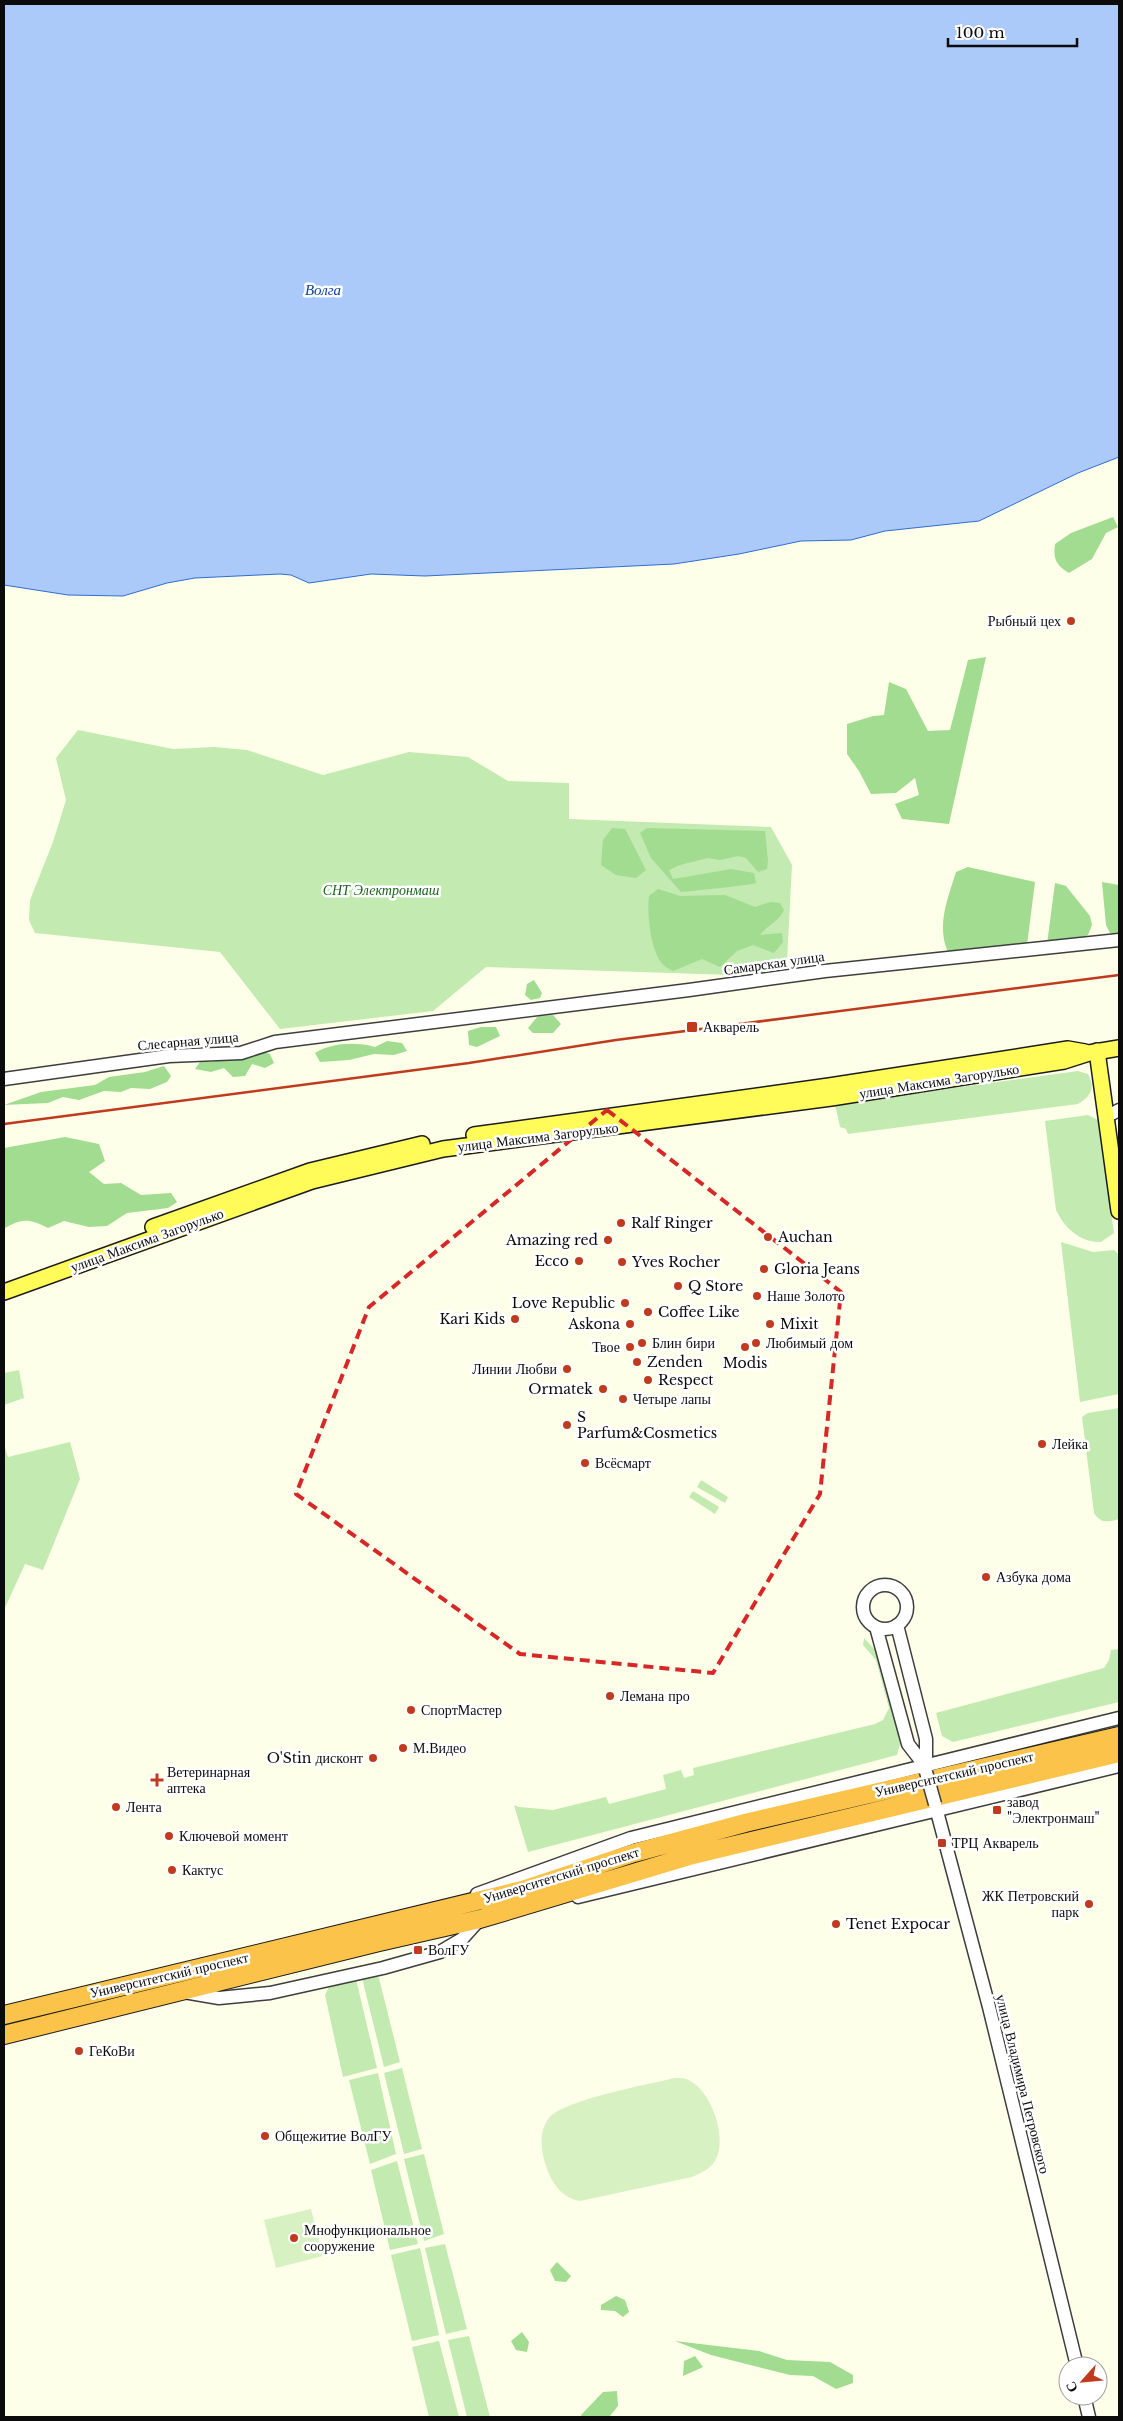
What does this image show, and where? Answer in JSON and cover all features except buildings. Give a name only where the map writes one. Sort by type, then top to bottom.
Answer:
[{"type":"highway","name":"Университетский проспект","points":[[4,2015],[522,1890],[634,1853],[745,1823],[1119,1736]]},
{"type":"highway","name":"Университетский проспект","points":[[4,2035],[480,1919],[693,1855],[1119,1753]]},
{"type":"main road","points":[[1119,1048],[1093,1052],[1113,1113],[1119,1211]]},
{"type":"main road","name":"улица Максима Загорулько","points":[[4,1282],[310,1171],[439,1140],[839,1084],[1068,1049],[1093,1052]]},
{"type":"main road","name":"улица Максима Загорулько","points":[[4,1292],[312,1181],[443,1149],[831,1098],[1064,1061],[1093,1052]]},
{"type":"street","name":"Самарская улица","points":[[434,1023],[825,971],[1119,940]]},
{"type":"street","name":"Слесарная улица","points":[[4,1078],[169,1056],[241,1053],[275,1042],[434,1023]]},
{"type":"street","points":[[876,1627],[891,1628],[898,1625],[907,1612],[904,1595],[890,1586],[882,1586],[868,1593],[864,1602],[865,1615],[876,1627],[908,1744],[926,1769]]},
{"type":"street","points":[[898,1625],[926,1739],[926,1769]]},
{"type":"street","name":"Университетский проспект","points":[[422,1913],[640,1836],[926,1769],[1119,1718]]},
{"type":"street","name":"Университетский проспект","points":[[480,1919],[642,1883],[936,1807],[1119,1766]]},
{"type":"street","name":"улица Владимира Петровского","points":[[926,1769],[998,2046],[1075,2356]]},
{"type":"street","points":[[179,1992],[218,1998],[270,1993],[374,1970],[440,1952],[462,1939],[480,1919]]},
{"type":"highlighted area","points":[[607,1110],[841,1292],[820,1494],[713,1673],[520,1654],[296,1494],[369,1307]]},
{"type":"green space","points":[[1113,517],[1118,527],[1106,533],[1092,559],[1069,573],[1058,564],[1055,558],[1055,544],[1071,533]]},
{"type":"green space","points":[[986,657],[949,824],[902,819],[895,804],[919,795],[915,778],[896,793],[871,794],[859,771],[847,754],[847,724],[873,716],[884,715],[889,682],[906,689],[928,731],[950,730],[968,660]]},
{"type":"green space","name":"СНТ Электронмаш","points":[[78,730],[173,749],[214,747],[247,750],[323,775],[409,752],[468,757],[508,781],[569,783],[569,819],[771,827],[792,865],[787,961],[765,976],[486,967],[433,1011],[280,1029],[220,952],[35,933],[29,920],[30,900],[53,842],[66,800],[56,758]]},
{"type":"green space","points":[[612,828],[625,829],[646,870],[636,878],[616,875],[601,865],[603,840]]},
{"type":"green space","points":[[647,828],[765,831],[767,869],[758,872],[746,858],[738,856],[720,860],[708,858],[680,865],[669,870],[673,879],[731,869],[754,873],[756,883],[681,892],[651,858],[640,833]]},
{"type":"green space","points":[[968,867],[1035,882],[1027,945],[948,952],[943,932],[944,912],[956,872]]},
{"type":"green space","points":[[1102,882],[1119,885],[1119,936],[1110,933],[1106,925]]},
{"type":"green space","points":[[1055,883],[1066,886],[1090,916],[1092,925],[1088,935],[1077,941],[1047,944]]},
{"type":"green space","points":[[658,889],[680,896],[725,895],[755,907],[770,902],[780,903],[784,910],[782,914],[760,935],[782,933],[783,942],[774,953],[753,945],[737,951],[720,967],[702,959],[673,971],[663,965],[657,956],[650,930],[649,896]]},
{"type":"green space","points":[[534,980],[542,993],[540,998],[531,1000],[525,995],[527,984]]},
{"type":"green space","points":[[553,1015],[561,1024],[553,1033],[533,1033],[528,1028],[538,1016]]},
{"type":"green space","points":[[481,1027],[496,1027],[500,1036],[477,1047],[469,1045],[468,1031]]},
{"type":"green space","points":[[387,1041],[402,1043],[407,1051],[394,1055],[374,1054],[349,1060],[320,1062],[315,1053],[337,1045],[360,1044],[375,1047]]},
{"type":"green space","points":[[261,1051],[270,1054],[274,1063],[265,1068],[252,1064],[245,1076],[233,1077],[224,1068],[211,1072],[195,1069],[200,1062],[212,1062]]},
{"type":"green space","points":[[164,1066],[171,1076],[167,1082],[150,1089],[131,1088],[121,1092],[104,1091],[79,1100],[63,1097],[48,1103],[4,1105],[41,1092],[95,1085],[109,1077],[145,1072]]},
{"type":"green space","points":[[1078,1071],[1088,1074],[1092,1088],[1089,1095],[1078,1104],[848,1134],[846,1129],[840,1127],[835,1104]]},
{"type":"green space","points":[[1088,1115],[1098,1120],[1105,1131],[1100,1133],[1114,1233],[1101,1242],[1086,1240],[1074,1233],[1063,1222],[1056,1210],[1045,1121]]},
{"type":"green space","points":[[65,1137],[99,1144],[105,1161],[89,1172],[104,1184],[121,1183],[141,1195],[171,1193],[177,1202],[168,1208],[127,1213],[107,1226],[89,1227],[64,1221],[48,1228],[31,1221],[22,1221],[5,1228],[4,1148]]},
{"type":"green space","points":[[1061,1242],[1093,1252],[1114,1250],[1118,1254],[1119,1394],[1080,1402]]},
{"type":"green space","points":[[19,1370],[24,1398],[4,1405],[4,1373]]},
{"type":"green space","points":[[1119,1408],[1119,1519],[1102,1521],[1094,1513],[1082,1417],[1088,1413]]},
{"type":"green space","points":[[70,1442],[80,1479],[43,1570],[25,1564],[4,1610],[4,1445],[8,1457]]},
{"type":"green space","points":[[701,1480],[728,1497],[725,1503],[697,1487]]},
{"type":"green space","points":[[693,1491],[719,1507],[715,1514],[689,1497]]},
{"type":"green space","points":[[864,1638],[879,1654],[901,1741],[897,1755],[528,1852],[514,1805],[553,1810],[606,1797],[609,1804],[666,1789],[663,1775],[681,1770],[684,1778],[694,1775],[693,1768],[875,1724],[883,1720],[889,1708],[876,1660],[863,1645]]},
{"type":"green space","points":[[1119,1649],[1119,1702],[953,1742],[942,1736],[936,1713],[1104,1668],[1109,1660],[1111,1650]]},
{"type":"green space","points":[[375,1974],[379,1978],[400,2062],[384,2067],[362,1978]]},
{"type":"green space","points":[[356,1979],[377,2068],[343,2077],[325,1995],[329,1987]]},
{"type":"green space","points":[[402,2068],[422,2149],[404,2154],[384,2073]]},
{"type":"green space","points":[[378,2073],[396,2154],[370,2164],[349,2080]]},
{"type":"green space","points":[[675,2078],[687,2079],[698,2087],[711,2105],[716,2117],[719,2129],[719,2152],[711,2166],[692,2177],[580,2201],[569,2197],[559,2190],[549,2175],[542,2150],[543,2130],[549,2118],[557,2111],[588,2099]]},
{"type":"green space","points":[[424,2154],[444,2234],[424,2241],[404,2159]]},
{"type":"green space","points":[[397,2161],[418,2244],[390,2250],[371,2170]]},
{"type":"green space","name":"Мнофункциональное сооружение","points":[[311,2209],[323,2256],[276,2268],[264,2220]]},
{"type":"green space","points":[[445,2244],[467,2329],[446,2334],[425,2248]]},
{"type":"green space","points":[[420,2248],[439,2335],[412,2341],[391,2255]]},
{"type":"green space","points":[[557,2262],[571,2276],[566,2282],[555,2281],[550,2270]]},
{"type":"green space","points":[[616,2296],[625,2300],[629,2312],[623,2317],[615,2311],[601,2310],[601,2305]]},
{"type":"green space","points":[[522,2332],[529,2342],[527,2352],[516,2350],[511,2341]]},
{"type":"green space","points":[[469,2336],[490,2417],[467,2417],[448,2340]]},
{"type":"green space","points":[[439,2341],[459,2417],[429,2417],[412,2347]]},
{"type":"green space","points":[[675,2341],[759,2351],[787,2360],[830,2362],[853,2375],[853,2383],[836,2389],[813,2376],[790,2375],[711,2355]]},
{"type":"green space","points":[[695,2356],[703,2367],[683,2376],[684,2361]]},
{"type":"green space","points":[[617,2391],[618,2406],[609,2417],[582,2417],[581,2415],[603,2392]]},
{"type":"water","name":"Волга","points":[[4,4],[1119,4],[1119,457],[1078,473],[979,521],[885,531],[851,540],[801,541],[739,554],[674,564],[425,576],[371,574],[309,583],[291,575],[280,574],[195,578],[167,583],[123,596],[68,595],[4,585]]},
{"type":"railway","points":[[4,1124],[469,1063],[616,1040],[1119,975]]},
{"type":"place","name":"Рыбный цех","points":[[1071,621]]},
{"type":"place","name":"Акварель","points":[[692,1027]]},
{"type":"place","name":"Ralf Ringer","points":[[621,1223]]},
{"type":"place","name":"Auchan","points":[[768,1237]]},
{"type":"place","name":"Amazing red","points":[[608,1240]]},
{"type":"place","name":"Ecco","points":[[579,1261]]},
{"type":"place","name":"Yves Rocher","points":[[622,1262]]},
{"type":"place","name":"Gloria Jeans","points":[[764,1269]]},
{"type":"place","name":"Q Store","points":[[678,1286]]},
{"type":"place","name":"Наше Золото","points":[[757,1296]]},
{"type":"place","name":"Love Republic","points":[[625,1303]]},
{"type":"place","name":"Coffee Like","points":[[648,1312]]},
{"type":"place","name":"Kari Kids","points":[[515,1319]]},
{"type":"place","name":"Askona","points":[[630,1324]]},
{"type":"place","name":"Mixit","points":[[770,1324]]},
{"type":"place","name":"Блин бири","points":[[642,1343]]},
{"type":"place","name":"Любимый дом","points":[[756,1343]]},
{"type":"place","name":"Твое","points":[[630,1347]]},
{"type":"place","name":"Modis","points":[[745,1347]]},
{"type":"place","name":"Zenden","points":[[637,1362]]},
{"type":"place","name":"Линии Любви","points":[[567,1369]]},
{"type":"place","name":"Respect","points":[[648,1380]]},
{"type":"place","name":"Ormatek","points":[[603,1389]]},
{"type":"place","name":"Четыре лапы","points":[[623,1399]]},
{"type":"place","name":"S Parfum&Cosmetics","points":[[567,1425]]},
{"type":"place","name":"Лейка","points":[[1042,1444]]},
{"type":"place","name":"Всёсмарт","points":[[585,1463]]},
{"type":"place","name":"Азбука дома","points":[[986,1577]]},
{"type":"place","name":"Лемана про","points":[[610,1696]]},
{"type":"place","name":"СпортМастер","points":[[411,1710]]},
{"type":"place","name":"М.Видео","points":[[403,1748]]},
{"type":"place","name":"O'Stin дисконт","points":[[373,1758]]},
{"type":"place","name":"Ветеринарная аптека","points":[[157,1780]]},
{"type":"place","name":"Лента","points":[[116,1807]]},
{"type":"place","name":"завод \"Электронмаш\"","points":[[997,1810]]},
{"type":"place","name":"Ключевой момент","points":[[169,1836]]},
{"type":"place","name":"ТРЦ Акварель","points":[[942,1843]]},
{"type":"place","name":"Кактус","points":[[172,1870]]},
{"type":"place","name":"ЖК Петровский парк","points":[[1089,1904]]},
{"type":"place","name":"Tenet Expocar","points":[[836,1924]]},
{"type":"place","name":"ВолГУ","points":[[418,1950]]},
{"type":"place","name":"ГеКоВи","points":[[79,2051]]},
{"type":"place","name":"Общежитие ВолГУ","points":[[265,2136]]},
{"type":"place","name":"Мнофункциональное сооружение","points":[[294,2238]]}]
